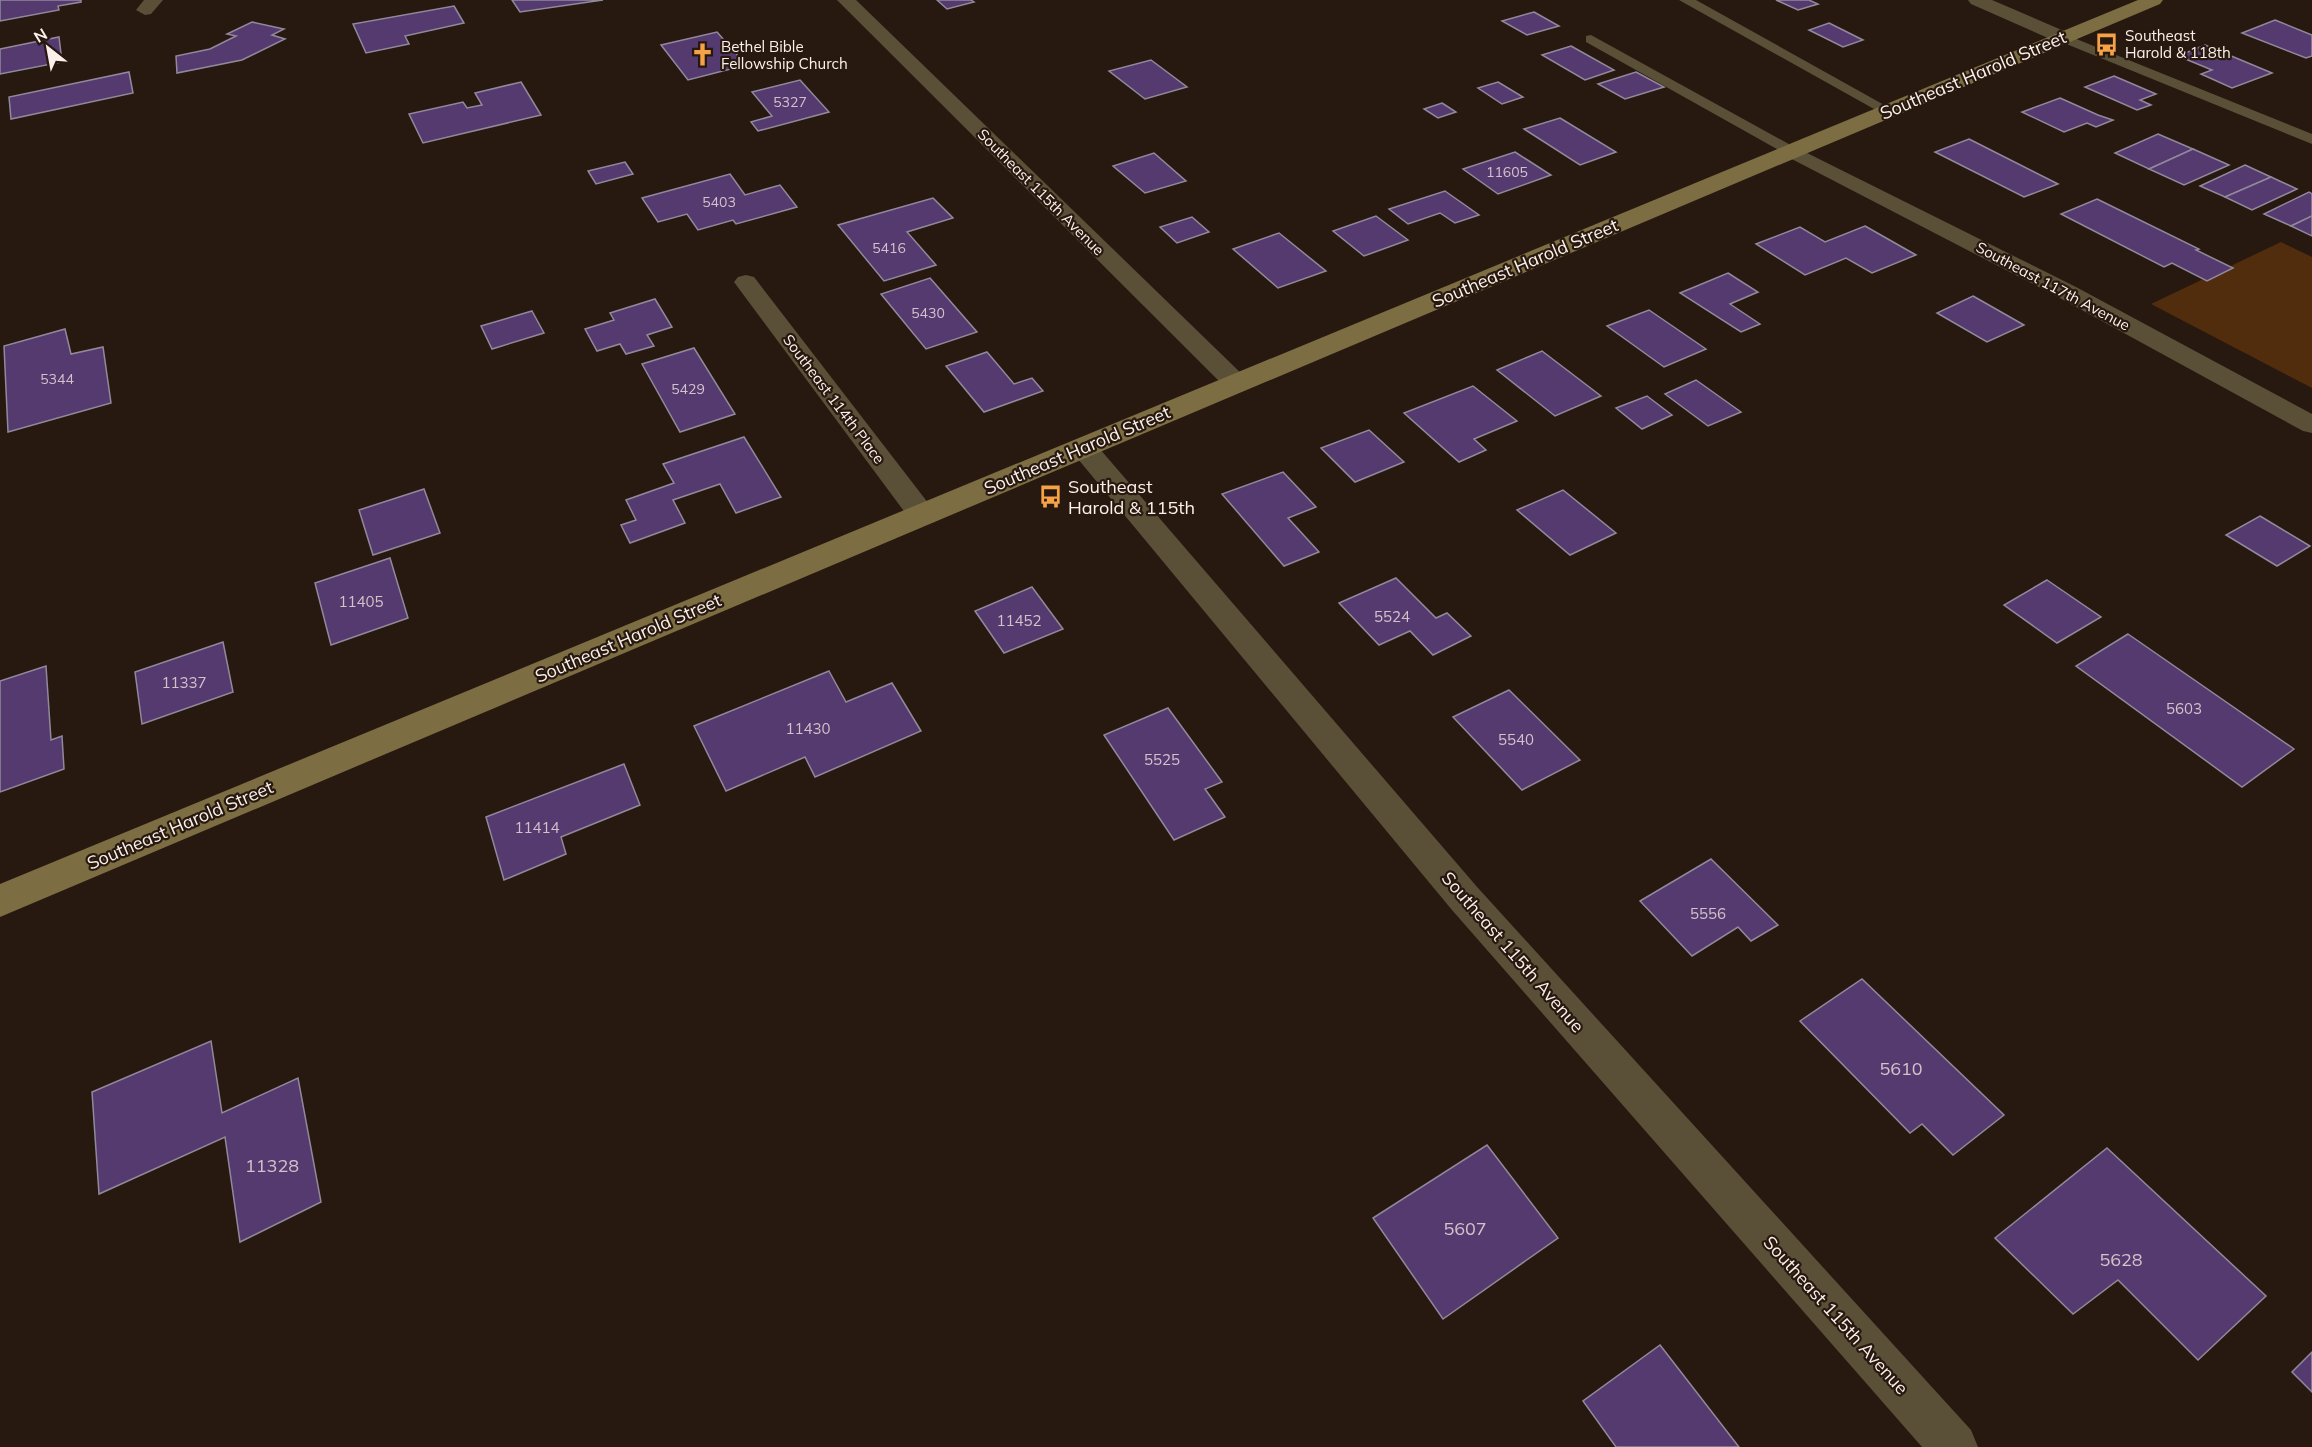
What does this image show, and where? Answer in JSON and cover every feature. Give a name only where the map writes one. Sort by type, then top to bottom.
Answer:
[{"type":"street","name":"Southeast 115th Avenue","points":[[846,0],[1237,384]]},
{"type":"street","points":[[1977,0],[2064,38]]},
{"type":"street","name":"Southeast Harold Street","points":[[0,901],[2154,0]]},
{"type":"street","name":"Southeast 117th Avenue","points":[[1791,151],[2067,292],[2312,424]]},
{"type":"street","name":"Southeast 114th Place","points":[[746,282],[922,515]]},
{"type":"street","name":"Southeast 115th Avenue","points":[[1083,447],[1465,899],[1954,1447]]},
{"type":"lane","points":[[1686,0],[1888,111]]},
{"type":"lane","points":[[2064,38],[2312,139]]},
{"type":"lane","points":[[1591,39],[1791,151]]},
{"type":"shaded area","points":[[2281,242],[2312,257],[2312,388],[2151,304]]},
{"type":"building","points":[[0,0],[81,0],[81,2],[58,6],[59,10],[0,21]]},
{"type":"building","points":[[512,0],[603,0],[520,12]]},
{"type":"building","points":[[937,0],[971,0],[974,2],[947,9]]},
{"type":"building","points":[[1776,0],[1809,0],[1818,4],[1798,10]]},
{"type":"building","points":[[454,6],[464,23],[405,36],[409,44],[366,53],[353,24]]},
{"type":"building","points":[[1534,12],[1559,26],[1527,35],[1502,21]]},
{"type":"building","points":[[2275,20],[2312,35],[2312,56],[2306,58],[2242,33]]},
{"type":"building","points":[[252,22],[284,29],[272,35],[285,39],[242,60],[177,73],[176,56],[210,49],[236,36],[227,34]]},
{"type":"building","points":[[1829,23],[1863,40],[1843,47],[1809,30]]},
{"type":"building","name":"Bethel Bible Fellowship Church","points":[[717,32],[746,65],[688,80],[661,45]]},
{"type":"building","points":[[59,37],[62,62],[0,74],[0,49]]},
{"type":"building","points":[[2205,45],[2272,73],[2232,88],[2201,74],[2212,70],[2178,56]]},
{"type":"building","points":[[1571,46],[1614,70],[1585,80],[1542,55]]},
{"type":"building","points":[[1151,60],[1187,87],[1145,99],[1109,71]]},
{"type":"building","points":[[129,72],[133,93],[11,119],[9,97]]},
{"type":"building","points":[[1636,72],[1664,87],[1625,99],[1598,84]]},
{"type":"building","points":[[2114,76],[2156,94],[2140,100],[2151,105],[2137,110],[2085,87]]},
{"type":"building","points":[[800,80],[829,112],[758,131],[751,122],[772,116],[752,92]]},
{"type":"building","points":[[521,82],[541,115],[423,143],[409,114],[463,102],[467,108],[482,105],[475,93]]},
{"type":"building","points":[[1498,82],[1523,97],[1502,104],[1478,88]]},
{"type":"building","points":[[2060,98],[2113,120],[2096,127],[2087,123],[2064,132],[2022,112]]},
{"type":"building","points":[[1442,103],[1456,112],[1438,118],[1424,109]]},
{"type":"building","points":[[1560,118],[1616,152],[1580,165],[1524,129]]},
{"type":"building","points":[[2158,134],[2193,149],[2149,169],[2115,153]]},
{"type":"building","points":[[1969,139],[2058,184],[2024,197],[1935,152]]},
{"type":"building","points":[[2193,149],[2229,165],[2184,185],[2149,169]]},
{"type":"building","points":[[1515,152],[1551,175],[1498,194],[1463,169]]},
{"type":"building","points":[[1154,153],[1186,181],[1145,193],[1113,166]]},
{"type":"building","points":[[625,162],[633,174],[596,184],[588,171]]},
{"type":"building","points":[[2245,165],[2271,177],[2225,197],[2200,186]]},
{"type":"building","points":[[730,174],[745,195],[780,185],[797,207],[736,224],[733,220],[698,230],[687,214],[658,222],[642,198]]},
{"type":"building","points":[[2271,177],[2297,189],[2252,210],[2225,197]]},
{"type":"building","points":[[1445,191],[1479,215],[1455,223],[1440,213],[1408,224],[1389,209]]},
{"type":"building","points":[[2309,192],[2312,194],[2312,216],[2291,226],[2264,214]]},
{"type":"building","points":[[933,198],[953,218],[907,232],[936,265],[884,281],[838,225]]},
{"type":"building","points":[[2097,199],[2233,268],[2207,281],[2172,263],[2164,267],[2061,214]]},
{"type":"building","points":[[1376,216],[1408,240],[1364,256],[1333,231]]},
{"type":"building","points":[[2312,216],[2312,236],[2291,226]]},
{"type":"building","points":[[1192,217],[1209,232],[1177,243],[1160,227]]},
{"type":"building","points":[[1865,226],[1916,255],[1872,273],[1846,258],[1805,275],[1756,244],[1800,227],[1825,242]]},
{"type":"building","points":[[1279,233],[1326,271],[1278,288],[1233,249]]},
{"type":"building","points":[[1728,273],[1758,292],[1730,304],[1760,324],[1741,332],[1680,293]]},
{"type":"building","points":[[930,278],[977,332],[926,349],[881,294]]},
{"type":"building","points":[[1973,296],[2024,325],[1987,342],[1937,313]]},
{"type":"building","points":[[655,299],[672,327],[647,335],[654,346],[626,354],[620,344],[597,351],[585,329],[614,320],[610,313]]},
{"type":"building","points":[[1649,310],[1706,349],[1664,367],[1607,326]]},
{"type":"building","points":[[532,311],[544,333],[492,349],[481,326]]},
{"type":"building","points":[[65,329],[71,354],[103,347],[111,403],[8,432],[4,346]]},
{"type":"building","points":[[694,348],[735,414],[680,432],[642,364]]},
{"type":"building","points":[[1542,351],[1601,396],[1555,416],[1497,370]]},
{"type":"building","points":[[987,352],[1014,384],[1032,378],[1043,391],[984,412],[946,366]]},
{"type":"building","points":[[1696,380],[1741,412],[1708,426],[1665,394]]},
{"type":"building","points":[[1473,386],[1517,421],[1474,439],[1486,450],[1459,462],[1404,413]]},
{"type":"building","points":[[1647,396],[1672,415],[1642,429],[1616,408]]},
{"type":"building","points":[[1369,430],[1404,462],[1355,482],[1321,448]]},
{"type":"building","points":[[744,437],[781,497],[736,513],[720,484],[673,500],[685,523],[630,543],[621,525],[636,520],[626,500],[674,483],[663,464]]},
{"type":"building","points":[[1283,472],[1316,507],[1288,518],[1319,552],[1284,566],[1222,494]]},
{"type":"building","points":[[424,489],[440,533],[373,555],[359,510]]},
{"type":"building","points":[[1563,490],[1616,533],[1570,555],[1517,510]]},
{"type":"building","points":[[2260,516],[2310,546],[2277,566],[2226,535]]},
{"type":"building","points":[[390,558],[408,618],[331,645],[315,583]]},
{"type":"building","points":[[1396,578],[1436,618],[1447,613],[1471,636],[1433,655],[1410,631],[1379,645],[1339,603]]},
{"type":"building","points":[[2047,580],[2101,617],[2057,643],[2004,605]]},
{"type":"building","points":[[1032,587],[1063,629],[1004,653],[975,611]]},
{"type":"building","points":[[2128,634],[2294,749],[2242,787],[2076,666]]},
{"type":"building","points":[[223,642],[233,692],[142,724],[135,672]]},
{"type":"building","points":[[46,666],[51,740],[62,736],[64,769],[0,792],[0,681]]},
{"type":"building","points":[[829,671],[846,702],[892,683],[921,731],[815,777],[805,757],[726,791],[694,726]]},
{"type":"building","points":[[1509,690],[1580,760],[1522,790],[1453,717]]},
{"type":"building","points":[[1168,708],[1222,782],[1205,789],[1225,817],[1174,840],[1104,735]]},
{"type":"building","points":[[624,764],[640,805],[561,837],[566,854],[504,880],[486,817]]},
{"type":"building","points":[[1711,859],[1778,925],[1751,941],[1738,927],[1692,956],[1640,901]]},
{"type":"building","points":[[1862,979],[2004,1115],[1953,1155],[1922,1124],[1910,1133],[1800,1021]]},
{"type":"building","points":[[211,1041],[222,1113],[298,1078],[321,1202],[240,1242],[225,1137],[99,1194],[92,1092]]},
{"type":"building","points":[[1487,1145],[1558,1238],[1443,1319],[1373,1218]]},
{"type":"building","points":[[2107,1148],[2266,1296],[2198,1360],[2118,1280],[2073,1314],[1995,1238]]},
{"type":"building","points":[[1660,1345],[1739,1447],[1616,1447],[1583,1401]]},
{"type":"building","points":[[2312,1352],[2312,1392],[2292,1372]]},
{"type":"place","name":"Southeast Harold & 118th","points":[[2107,44]]},
{"type":"place","name":"Bethel Bible Fellowship Church","points":[[703,55]]},
{"type":"place","name":"Southeast Harold & 115th","points":[[1050,496]]}]
